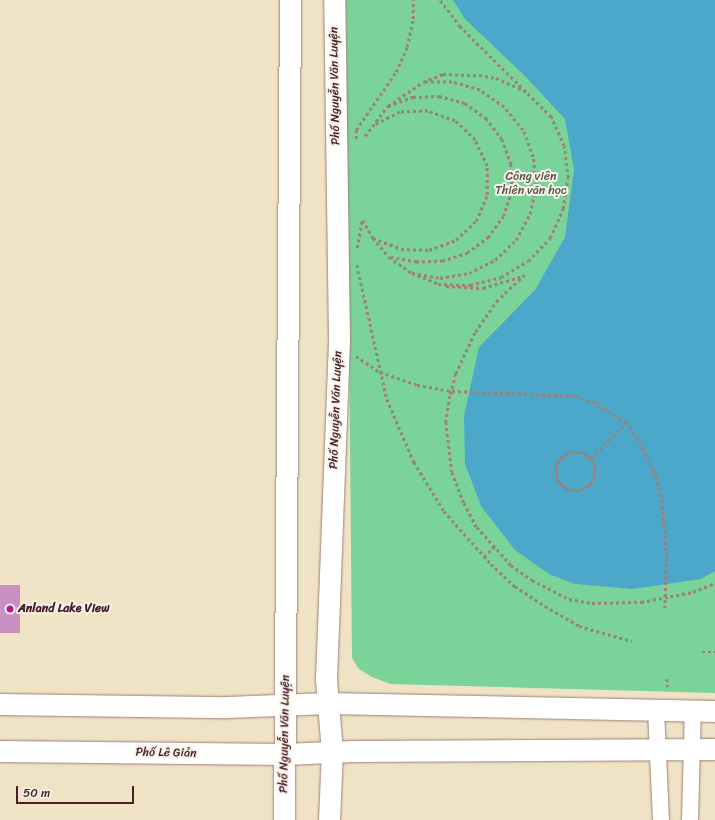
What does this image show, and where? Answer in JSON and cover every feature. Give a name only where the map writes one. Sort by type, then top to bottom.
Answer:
[{"type":"main road","name":"Phố Nguyễn Văn Luyện","points":[[284,820],[290,0]]},
{"type":"main road","name":"Phố Nguyễn Văn Luyện","points":[[329,820],[332,752],[326,679],[338,340],[334,0]]},
{"type":"main road","points":[[0,704],[227,707],[328,703],[656,710],[693,709],[715,711]]},
{"type":"main road","name":"Phố Lê Giản","points":[[0,751],[285,754],[332,752],[658,751],[715,749]]},
{"type":"street","points":[[690,820],[693,709]]},
{"type":"street","points":[[656,710],[661,820]]},
{"type":"path","points":[[356,142],[356,130],[392,79],[406,47],[413,19],[413,0]]},
{"type":"path","points":[[438,284],[470,285],[501,277],[528,261],[550,238],[560,216],[568,178],[564,146],[550,118],[530,94],[460,27],[440,0]]},
{"type":"path","points":[[365,136],[388,106],[423,82],[443,74],[479,75],[496,78],[530,94]]},
{"type":"path","points":[[412,273],[440,278],[469,273],[495,260],[516,240],[530,214],[536,186],[533,157],[528,143],[522,130],[504,107],[473,88],[452,82],[423,82]]},
{"type":"path","points":[[388,106],[413,97],[439,96],[465,104],[486,118],[505,146],[511,164],[512,191],[504,216],[489,237],[468,253],[443,261],[417,262],[389,257]]},
{"type":"path","points":[[373,238],[401,249],[429,250],[456,240],[476,221],[487,195],[487,166],[475,140],[455,121],[428,111],[400,112],[374,125]]},
{"type":"path","points":[[357,249],[362,220],[373,238],[389,257],[412,273],[438,284],[460,288],[483,288],[505,283],[525,275],[498,300],[475,333],[456,374],[446,422],[452,472],[464,503],[477,527],[511,565],[532,580],[569,599],[616,604],[666,598],[693,592],[715,583]]},
{"type":"path","points":[[356,257],[380,372],[401,434],[428,488],[465,537],[515,586],[579,626],[632,641]]},
{"type":"path","points":[[338,340],[349,351],[380,372],[417,385],[452,391],[574,396],[603,406],[626,423],[643,448],[656,476],[662,500],[667,558],[665,608]]},
{"type":"path","points":[[591,458],[626,423]]},
{"type":"path","points":[[579,452],[591,458],[596,470],[593,483],[582,491],[576,492],[563,487],[557,476],[556,470],[562,458],[567,454],[579,452]]},
{"type":"path","points":[[484,557],[494,547]]},
{"type":"path","points":[[702,652],[715,652]]},
{"type":"path","points":[[667,679],[668,687]]},
{"type":"green space","name":"Công viên Thiên văn học","points":[[346,0],[715,0],[715,693],[391,684],[372,677],[359,669],[352,658]]},
{"type":"water","points":[[453,0],[715,0],[715,571],[701,579],[633,589],[575,584],[549,574],[515,550],[481,506],[465,464],[464,416],[479,347],[535,290],[565,237],[574,170],[565,119],[523,74],[465,19]]},
{"type":"building","name":"Anland Lake View","points":[[0,585],[20,585],[20,633],[0,633]]},
{"type":"place","name":"Anland Lake View","points":[[10,609]]}]
